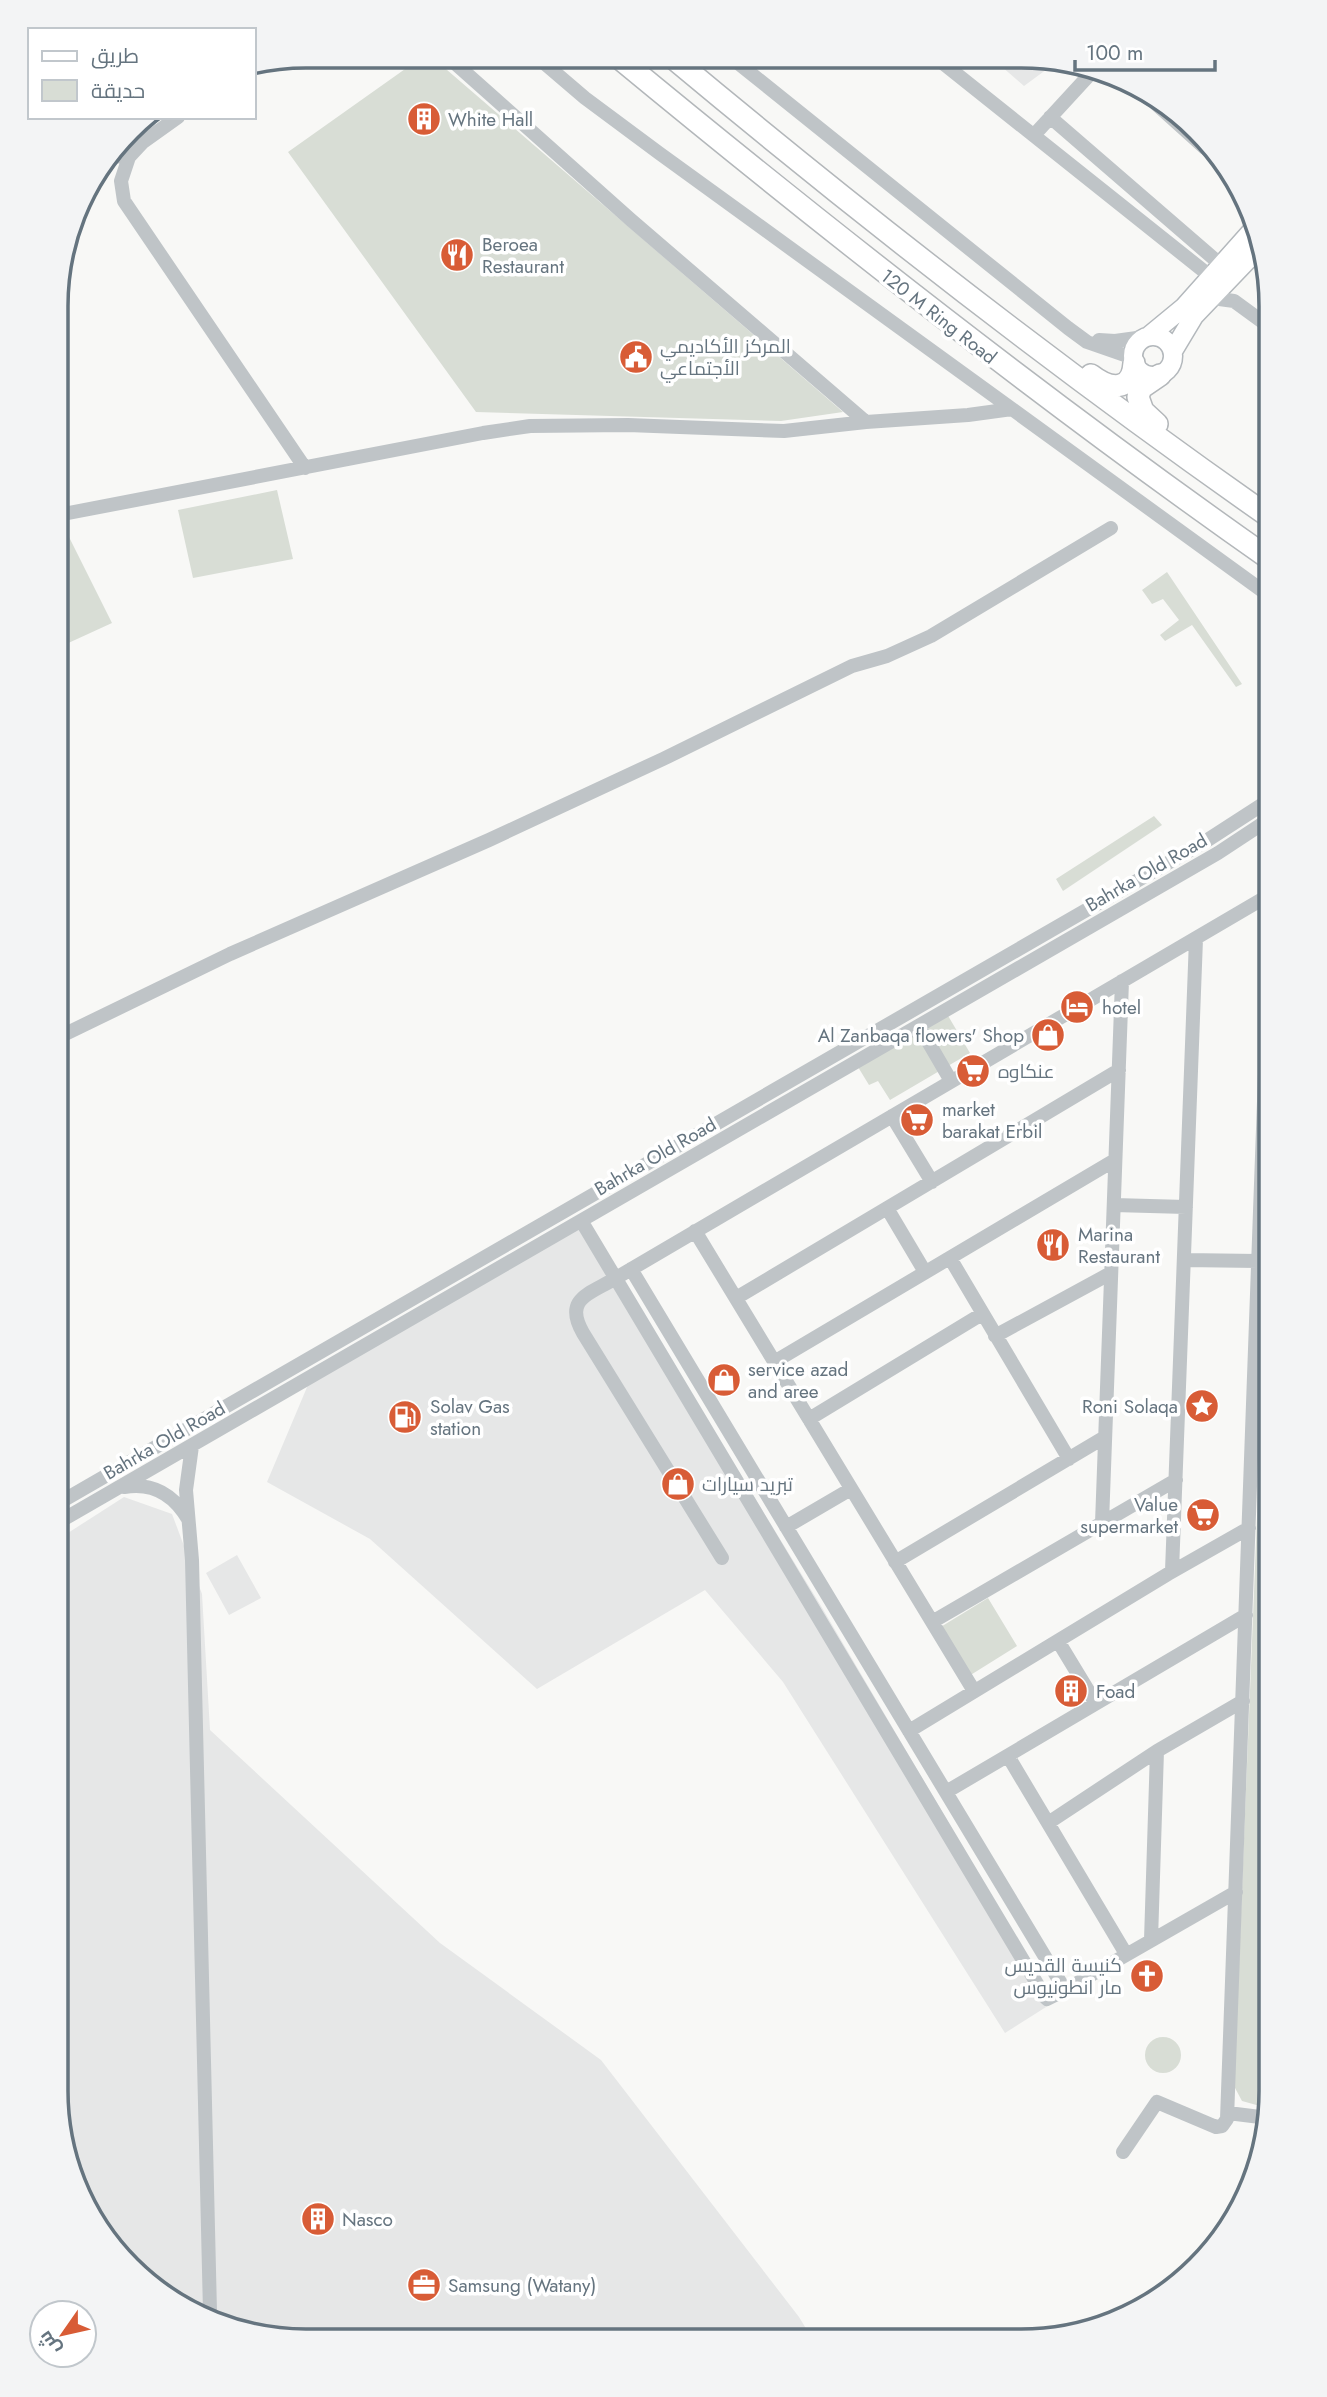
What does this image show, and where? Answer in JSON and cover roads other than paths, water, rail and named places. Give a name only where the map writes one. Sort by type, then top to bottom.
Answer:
[{"type":"highway","name":"120 M Ring Road","points":[[631,68],[842,241],[975,345],[1081,425],[1259,551]]},
{"type":"highway","name":"120 M Ring Road","points":[[685,68],[859,211],[1042,352],[1259,508]]},
{"type":"highway","points":[[1042,352],[1077,366],[1111,386],[1119,386],[1128,380],[1133,360]]},
{"type":"highway","points":[[1160,375],[1141,388],[1138,397],[1140,407],[1146,415],[1178,440],[1206,471]]},
{"type":"main road","points":[[1147,337],[1156,335],[1167,340],[1173,351],[1170,368],[1160,375],[1141,372],[1133,360],[1135,346],[1184,307],[1221,272],[1248,237]]},
{"type":"main road","points":[[1173,351],[1188,324],[1212,298],[1221,272],[1252,252]]},
{"type":"street","points":[[460,68],[631,220],[866,422]]},
{"type":"street","points":[[550,68],[617,122],[1259,588]]},
{"type":"street","points":[[744,68],[899,195],[1087,342],[1133,360]]},
{"type":"street","points":[[949,68],[1221,272]]},
{"type":"street","points":[[1035,134],[1086,78]]},
{"type":"street","points":[[1050,117],[1259,310]]},
{"type":"street","points":[[175,119],[143,142],[129,157],[121,181],[124,201],[305,468]]},
{"type":"street","points":[[121,157],[129,157]]},
{"type":"street","points":[[1212,298],[1234,301],[1259,319]]},
{"type":"street","points":[[1046,310],[1092,338],[1115,341],[1147,337]]},
{"type":"street","points":[[68,513],[530,426],[628,425],[784,431],[968,415],[1012,408]]},
{"type":"street","points":[[68,1033],[230,954],[663,759],[852,666],[887,656],[931,636],[1111,528]]},
{"type":"street","name":"Bahrka Old Road","points":[[68,1498],[1206,841],[1259,807]]},
{"type":"street","name":"Bahrka Old Road","points":[[68,1517],[582,1222],[1217,853],[1259,826]]},
{"type":"street","points":[[722,1558],[576,1321],[576,1304],[695,1231],[1259,901]]},
{"type":"street","points":[[1172,1571],[1196,939]]},
{"type":"street","points":[[1102,1523],[1122,981]]},
{"type":"street","points":[[919,1026],[951,1082]]},
{"type":"street","points":[[736,1298],[1119,1070]]},
{"type":"street","points":[[892,1116],[932,1181]]},
{"type":"street","points":[[774,1362],[1115,1160]]},
{"type":"street","points":[[1114,1205],[1186,1208]]},
{"type":"street","points":[[887,1208],[925,1272]]},
{"type":"street","points":[[582,1222],[1045,1997],[1065,1990],[1236,1892]]},
{"type":"street","points":[[695,1231],[974,1691]]},
{"type":"street","points":[[1123,2152],[1157,2102],[1216,2127],[1224,2124],[1228,2113],[1258,1248]]},
{"type":"street","points":[[950,1258],[1069,1459]]},
{"type":"street","points":[[1184,1260],[1258,1261]]},
{"type":"street","points":[[631,1269],[1065,1990]]},
{"type":"street","points":[[995,1336],[1111,1273]]},
{"type":"street","points":[[809,1419],[982,1314]]},
{"type":"street","points":[[895,1562],[1105,1437]]},
{"type":"street","points":[[192,1446],[186,1490],[192,1560],[210,2308]]},
{"type":"street","points":[[932,1622],[1176,1480]]},
{"type":"street","points":[[116,1489],[138,1486],[159,1490],[176,1502],[189,1520]]},
{"type":"street","points":[[786,1527],[851,1489]]},
{"type":"street","points":[[909,1731],[1172,1571],[1249,1528]]},
{"type":"street","points":[[946,1792],[1246,1615]]},
{"type":"street","points":[[1058,1641],[1095,1702]]},
{"type":"street","points":[[1048,1823],[1157,1751],[1243,1701]]},
{"type":"street","points":[[1151,1940],[1157,1751]]},
{"type":"street","points":[[1008,1756],[1126,1954]]},
{"type":"street","points":[[1228,2113],[1257,2117]]},
{"type":"place","name":"White Hall","points":[[424,119]]},
{"type":"place","name":"Beroea Restaurant","points":[[457,255]]},
{"type":"place","name":"المركز الأكاديمي الأجتماعي","points":[[636,357]]},
{"type":"place","name":"hotel","points":[[1077,1007]]},
{"type":"place","name":"Al Zanbaqa flowers' Shop","points":[[1048,1035]]},
{"type":"place","name":"عنكاوه","points":[[973,1071]]},
{"type":"place","name":"market barakat Erbil","points":[[917,1120]]},
{"type":"place","name":"Marina Restaurant","points":[[1053,1245]]},
{"type":"place","name":"service azad and aree","points":[[724,1380]]},
{"type":"place","name":"Roni Solaqa","points":[[1202,1406]]},
{"type":"place","name":"Solav Gas station","points":[[405,1417]]},
{"type":"place","name":"تبريد سيارات","points":[[678,1484]]},
{"type":"place","name":"Value supermarket","points":[[1203,1515]]},
{"type":"place","name":"Foad","points":[[1071,1691]]},
{"type":"place","name":"كنيسة القديس مار انطونيوس","points":[[1147,1976]]},
{"type":"place","name":"Nasco","points":[[318,2219]]},
{"type":"place","name":"Samsung (Watany)","points":[[424,2285]]}]
